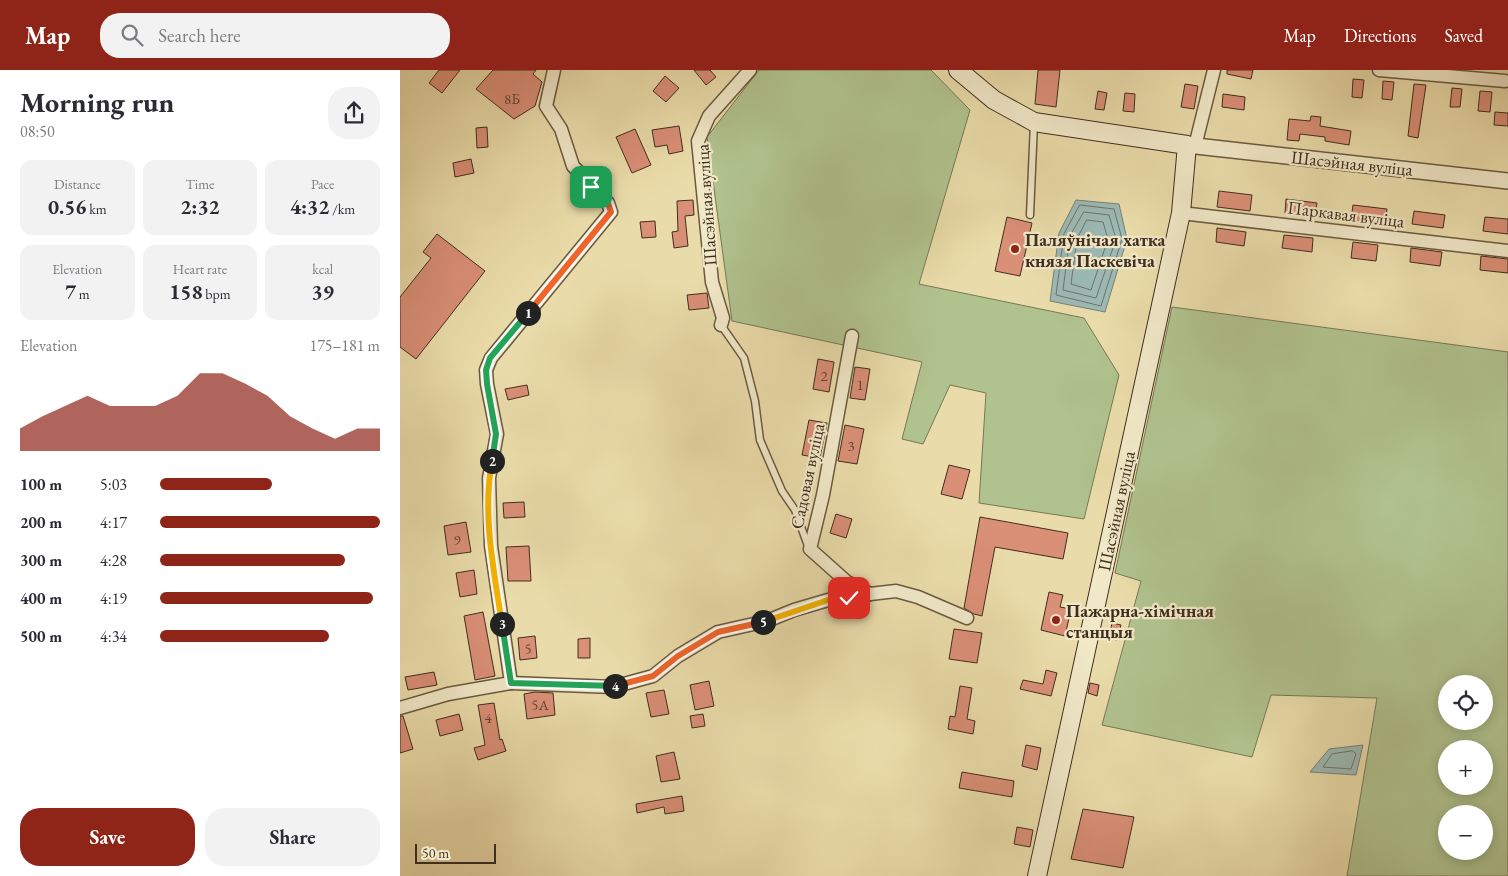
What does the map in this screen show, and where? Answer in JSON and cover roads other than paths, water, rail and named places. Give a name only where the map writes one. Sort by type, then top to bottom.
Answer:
[{"type":"main road","name":"Шасэйная вуліца","points":[[958,70],[994,100],[1034,122],[1191,146],[1180,212],[1037,876]]},
{"type":"street","points":[[511,683],[491,546],[489,478],[496,434],[486,370],[490,358],[611,212],[608,203],[573,166],[561,130],[546,106],[554,70]]},
{"type":"street","name":"Шасэйная вуліца","points":[[721,325],[723,318],[712,282],[698,141],[709,116],[750,70]]},
{"type":"street","name":"Шасэйная вуліца","points":[[1214,70],[1191,146],[1508,180]]},
{"type":"street","points":[[1379,70],[1507,83]]},
{"type":"street","points":[[1496,70],[1507,83]]},
{"type":"street","name":"Паркавая вуліца","points":[[1180,212],[1508,251]]},
{"type":"street","name":"Садовая вуліца","points":[[852,336],[823,495],[810,550],[847,582],[870,594]]},
{"type":"street","points":[[400,708],[448,694],[511,683],[613,687],[653,676],[678,656],[718,632],[767,621],[794,610],[828,600],[896,591],[918,597],[967,618]]},
{"type":"lane","points":[[1030,215],[1034,122]]},
{"type":"lane","points":[[721,325],[744,358],[755,401],[760,440],[782,492],[795,510],[810,550]]},
{"type":"water","points":[[1076,200],[1119,204],[1127,239],[1105,312],[1050,301],[1059,233]]},
{"type":"water","points":[[1363,745],[1356,775],[1310,772],[1329,749]]},
{"type":"place","name":"Паляўнічая хатка князя Паскевіча","points":[[1015,249]]},
{"type":"place","name":"Пажарна-хімічная станцыя","points":[[1056,620]]}]
